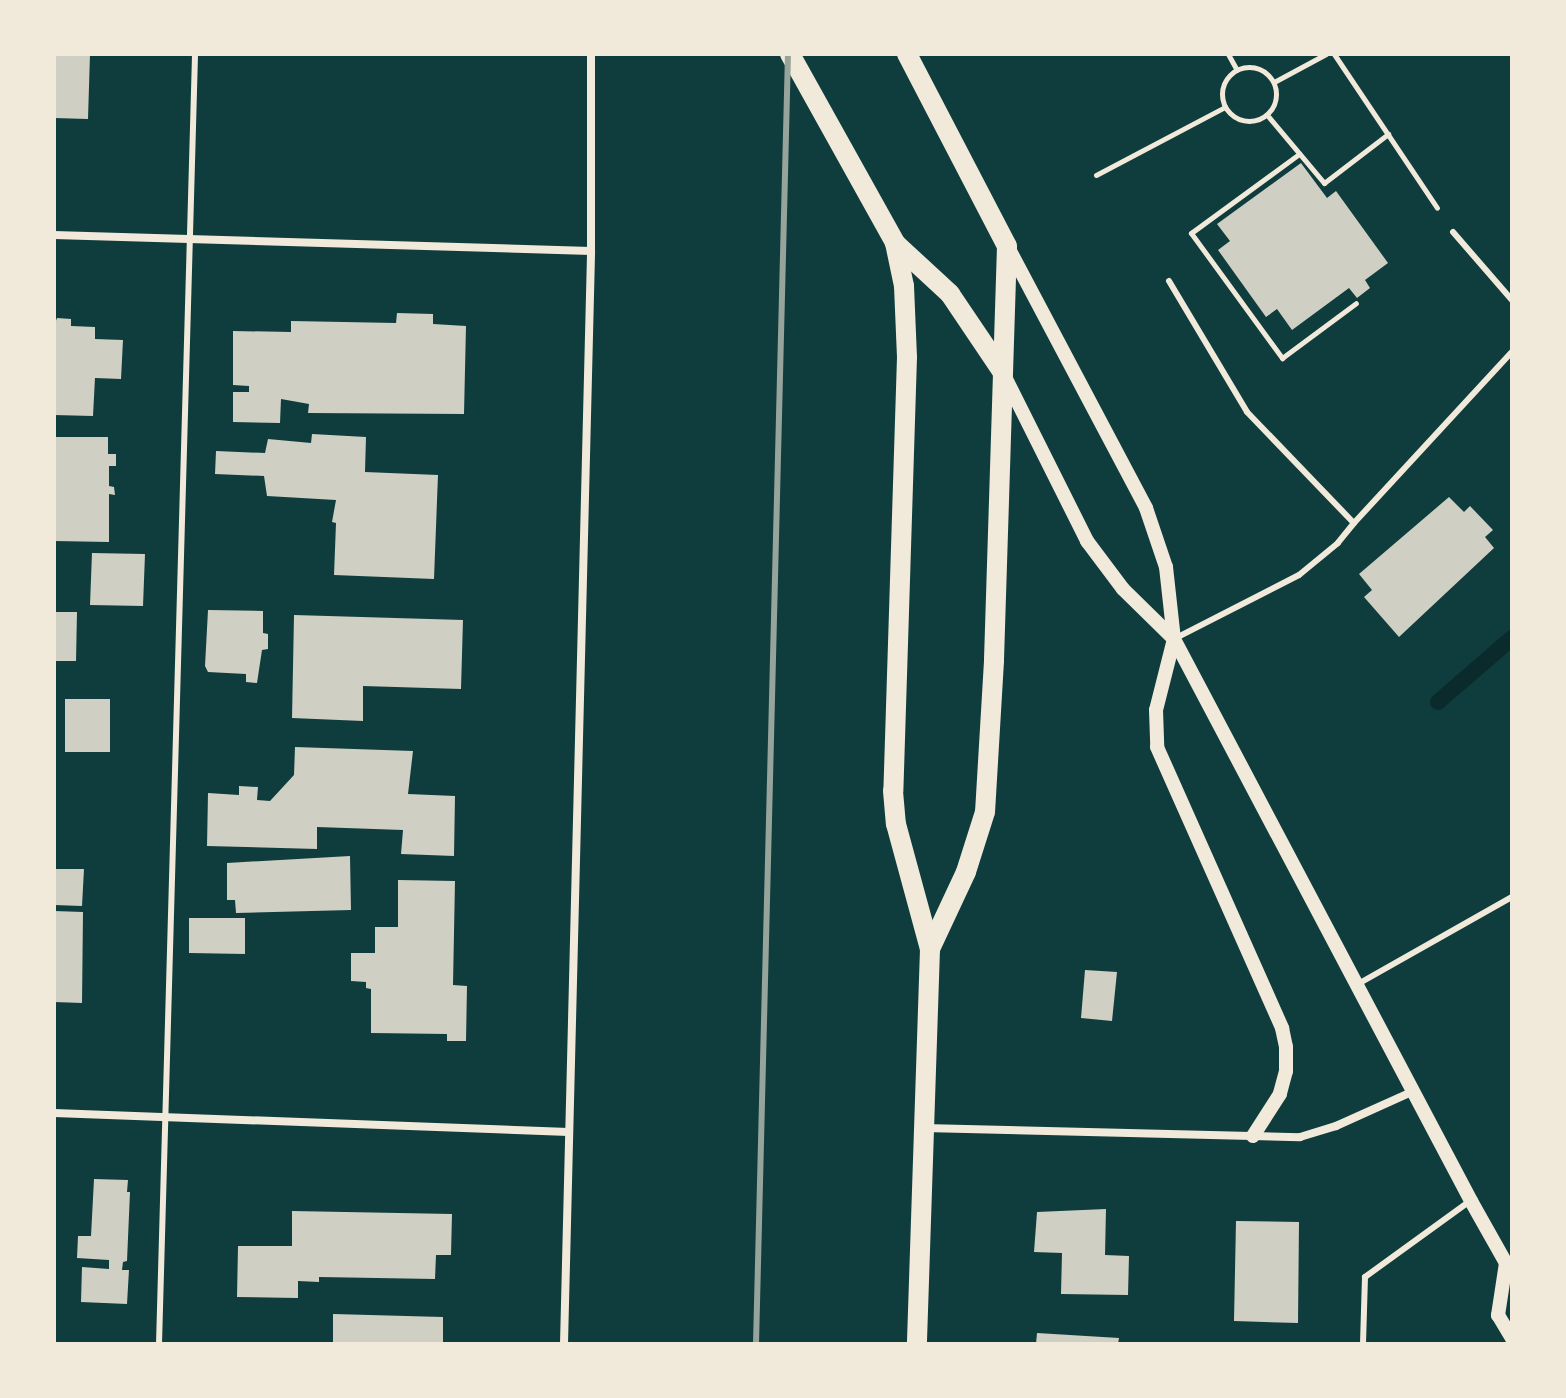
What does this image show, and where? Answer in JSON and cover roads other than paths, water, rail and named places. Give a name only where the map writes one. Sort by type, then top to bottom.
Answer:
[{"type":"main road","points":[[790,54],[895,243],[904,286],[907,357],[893,791],[896,824],[930,949],[917,1344]]},
{"type":"main road","points":[[907,54],[1007,246],[994,661],[985,812],[966,872],[930,949]]},
{"type":"main road","points":[[895,243],[950,294],[1002,371]]},
{"type":"street","points":[[564,1344],[591,251],[591,54]]},
{"type":"street","points":[[54,235],[591,251]]},
{"type":"street","points":[[1007,246],[1146,508],[1166,567],[1174,639],[1156,710],[1157,747],[1282,1028],[1286,1047],[1286,1071],[1280,1094],[1253,1136]]},
{"type":"street","points":[[1002,371],[1087,541],[1123,589],[1174,639],[1471,1201],[1509,1266],[1498,1315],[1512,1338]]},
{"type":"street","points":[[923,1128],[1300,1137],[1318,1133],[1414,1091]]},
{"type":"street","points":[[54,1113],[569,1132]]},
{"type":"lane","points":[[159,1344],[162,1119],[195,54]]},
{"type":"lane","points":[[1453,232],[1512,300]]},
{"type":"lane","points":[[1169,281],[1247,412],[1354,523]]},
{"type":"lane","points":[[1174,639],[1299,575],[1338,543],[1512,352]]},
{"type":"lane","points":[[1357,984],[1512,897]]},
{"type":"lane","points":[[1363,1344],[1365,1277],[1471,1201]]},
{"type":"waterway","points":[[1438,702],[1512,638]]},
{"type":"railway","points":[[756,1344],[788,54]]}]
